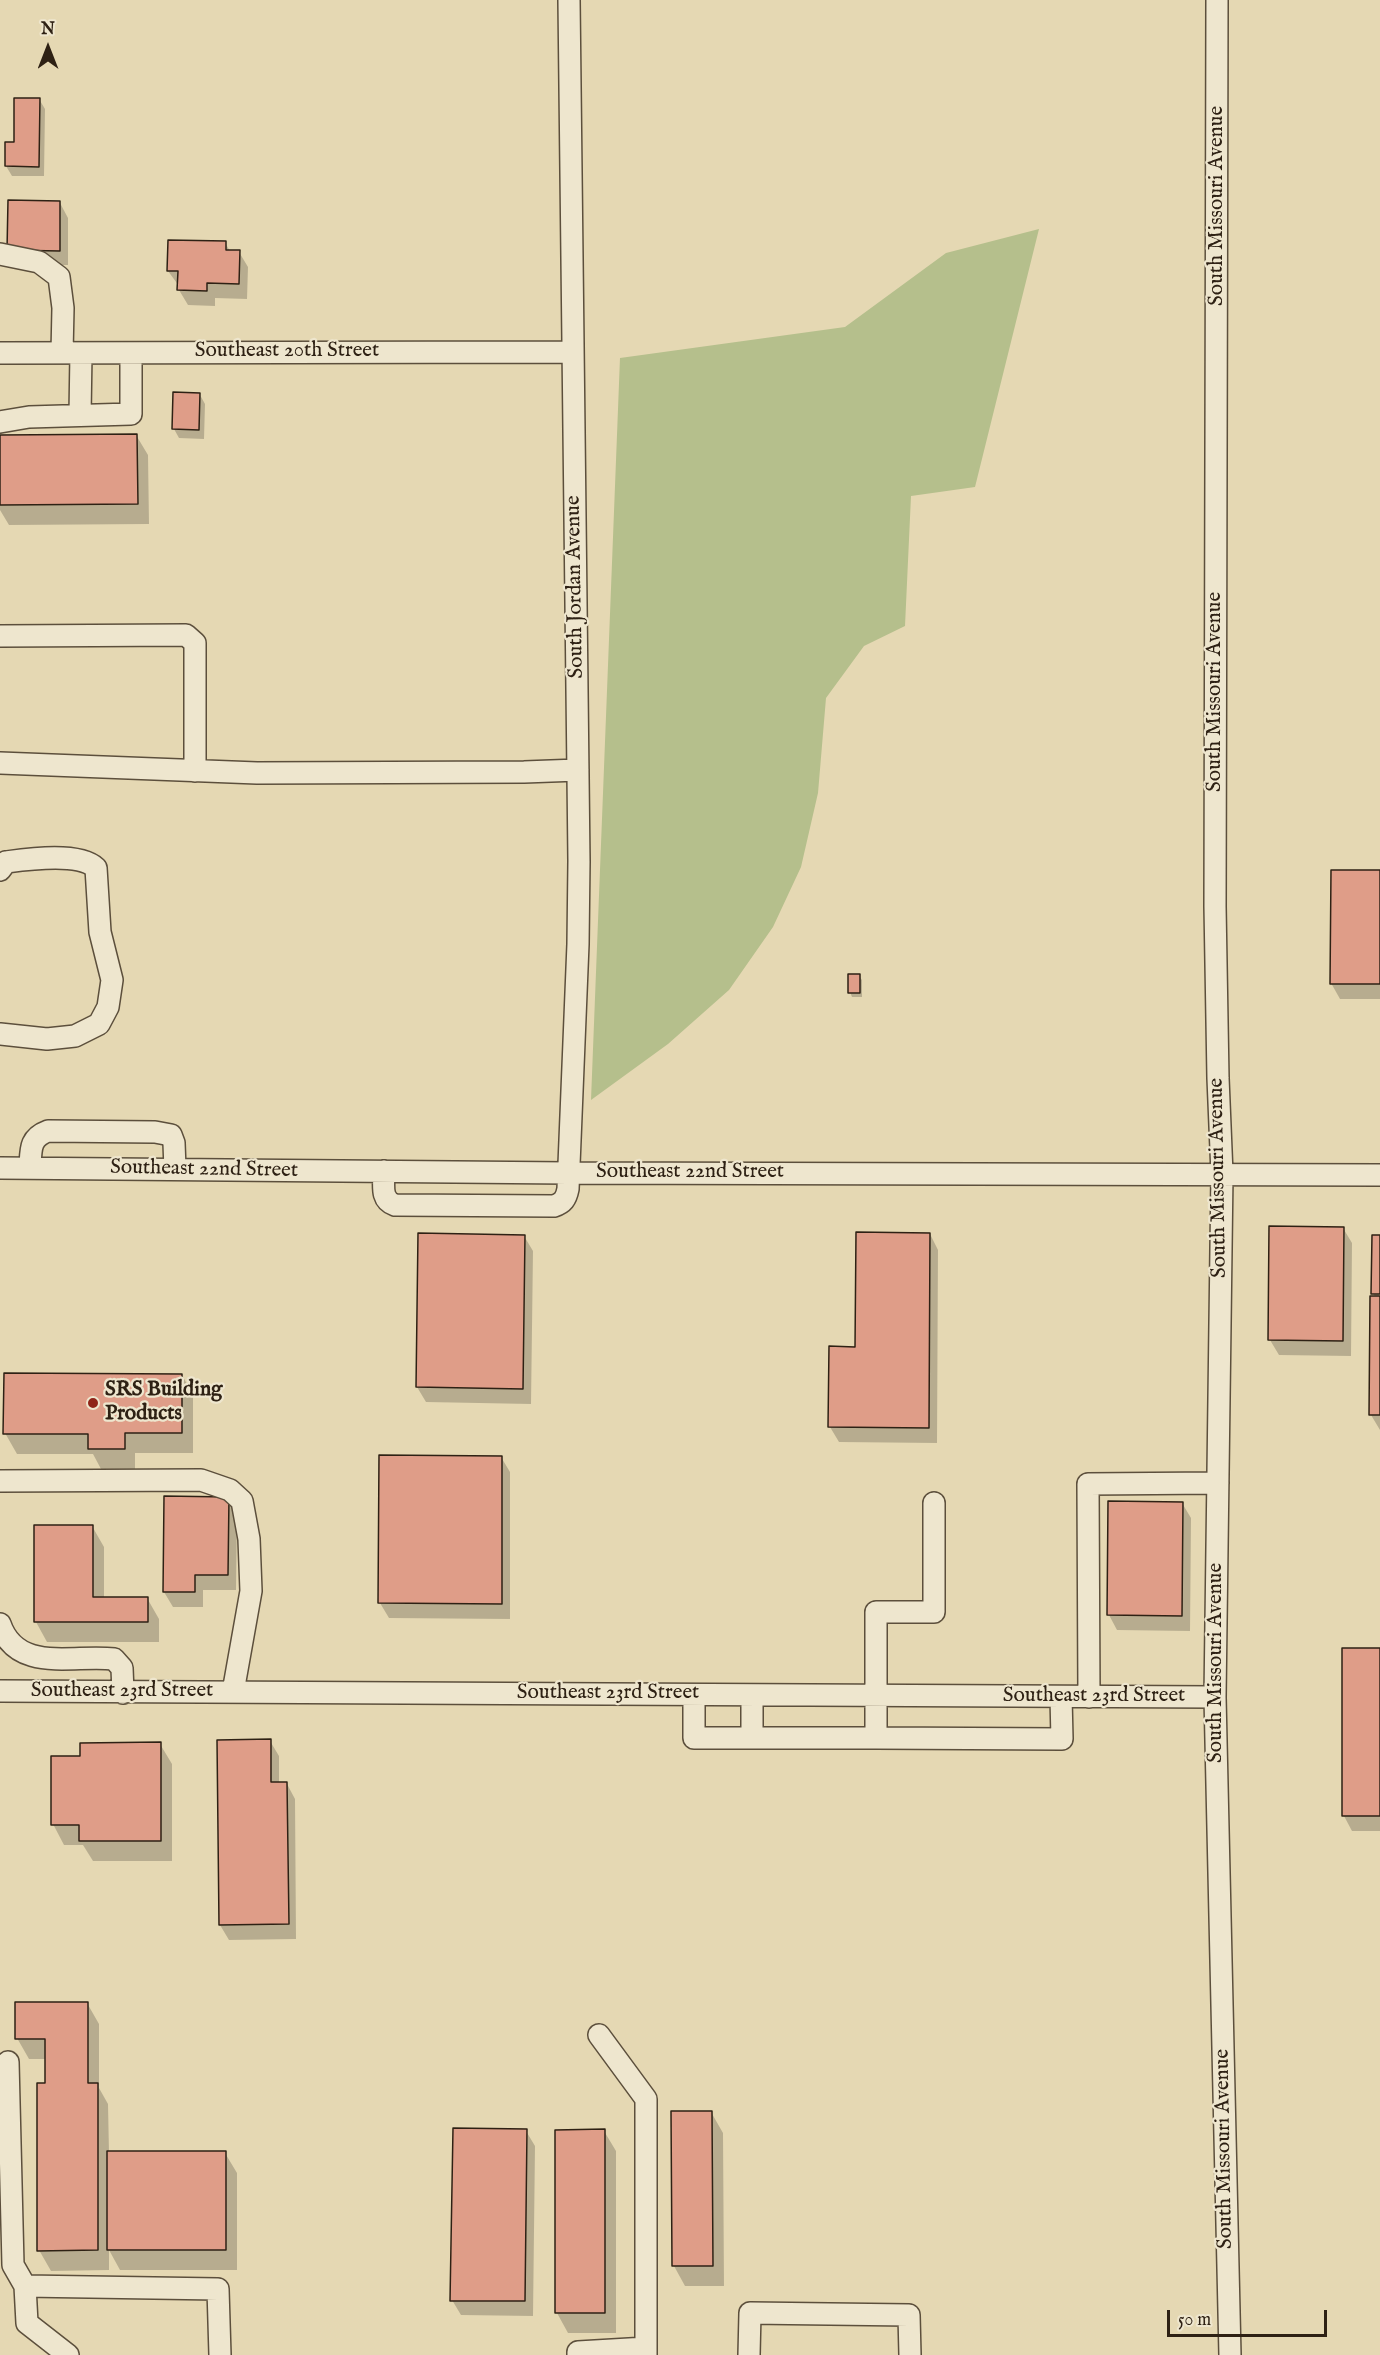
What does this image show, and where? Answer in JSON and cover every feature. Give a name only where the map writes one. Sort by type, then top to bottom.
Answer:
[{"type":"street","name":"South Jordan Avenue","points":[[384,1171],[384,1198],[388,1203],[395,1205],[554,1206],[561,1204],[566,1197],[578,944],[569,0]]},
{"type":"street","name":"South Missouri Avenue","points":[[1217,0],[1215,906],[1222,1174],[1215,1698],[1230,2355]]},
{"type":"street","points":[[0,254],[39,262],[59,277],[80,415]]},
{"type":"street","name":"Southeast 20th Street","points":[[0,352],[573,352]]},
{"type":"street","points":[[0,422],[29,417],[131,414],[131,352]]},
{"type":"street","points":[[0,636],[186,635],[195,643],[195,771]]},
{"type":"street","points":[[0,763],[257,774],[578,770]]},
{"type":"street","points":[[0,870],[6,862],[20,860],[78,859],[91,863],[96,868],[100,932],[112,980],[108,1007],[99,1024],[75,1036],[47,1038],[0,1034]]},
{"type":"street","points":[[30,1168],[31,1144],[35,1138],[48,1131],[131,1131],[171,1135],[174,1143],[175,1169]]},
{"type":"street","name":"Southeast 22nd Street","points":[[0,1168],[568,1173],[1380,1175]]},
{"type":"street","points":[[0,1481],[201,1480],[230,1490],[242,1501],[249,1539],[251,1591],[233,1692]]},
{"type":"street","points":[[1089,1697],[1088,1484],[1218,1483]]},
{"type":"street","points":[[876,1738],[876,1612],[934,1612],[934,1503]]},
{"type":"street","points":[[0,1624],[4,1635],[17,1649],[36,1657],[114,1659],[122,1668],[123,1693]]},
{"type":"street","name":"Southeast 23rd Street","points":[[0,1691],[1215,1698]]},
{"type":"street","points":[[694,1695],[694,1738],[1062,1739],[1061,1697]]},
{"type":"street","points":[[752,1695],[752,1738]]},
{"type":"street","points":[[578,2355],[578,2352],[646,2351],[646,2099],[599,2035]]},
{"type":"street","points":[[8,2062],[5,2162],[13,2265],[25,2286],[27,2323],[68,2355]]},
{"type":"street","points":[[25,2286],[218,2289],[220,2355]]},
{"type":"street","points":[[748,2355],[750,2313],[909,2315],[910,2355]]},
{"type":"green space","points":[[1039,229],[975,487],[911,496],[905,626],[864,646],[826,698],[818,793],[801,867],[773,927],[729,990],[668,1044],[591,1100],[620,358],[845,327],[946,253]]},
{"type":"building","points":[[14,98],[40,98],[39,167],[5,166],[5,142],[14,142]]},
{"type":"building","points":[[8,200],[60,201],[60,251],[7,250]]},
{"type":"building","points":[[168,240],[226,241],[226,250],[240,250],[239,284],[207,283],[207,291],[177,290],[178,271],[167,271]]},
{"type":"building","points":[[173,392],[200,393],[199,430],[172,429]]},
{"type":"building","points":[[137,434],[138,504],[0,505],[0,435]]},
{"type":"building","points":[[1331,870],[1380,870],[1380,984],[1330,984]]},
{"type":"building","points":[[848,974],[860,974],[860,993],[848,993]]},
{"type":"building","points":[[1269,1226],[1344,1227],[1343,1341],[1268,1340]]},
{"type":"building","points":[[856,1232],[930,1233],[929,1428],[828,1427],[829,1346],[855,1347]]},
{"type":"building","points":[[418,1233],[525,1235],[523,1389],[416,1387]]},
{"type":"building","points":[[1372,1235],[1380,1235],[1380,1294],[1371,1294]]},
{"type":"building","points":[[1370,1296],[1380,1296],[1380,1415],[1369,1415]]},
{"type":"building","name":"SRS Building Products","points":[[4,1373],[182,1374],[182,1433],[125,1433],[125,1449],[88,1449],[88,1434],[3,1434]]},
{"type":"building","points":[[379,1455],[502,1456],[502,1604],[378,1603]]},
{"type":"building","points":[[164,1496],[229,1497],[228,1575],[195,1575],[195,1592],[163,1592]]},
{"type":"building","points":[[1108,1501],[1183,1502],[1182,1616],[1107,1615]]},
{"type":"building","points":[[34,1525],[93,1525],[93,1597],[148,1597],[148,1622],[34,1622]]},
{"type":"building","points":[[1342,1648],[1380,1648],[1380,1816],[1342,1816]]},
{"type":"building","points":[[271,1739],[271,1782],[287,1782],[289,1924],[219,1925],[217,1740]]},
{"type":"building","points":[[161,1742],[161,1841],[79,1841],[79,1825],[51,1825],[51,1756],[80,1756],[80,1743]]},
{"type":"building","points":[[15,2002],[88,2002],[88,2083],[98,2083],[98,2250],[37,2251],[37,2083],[45,2083],[45,2039],[15,2039]]},
{"type":"building","points":[[671,2111],[712,2111],[713,2266],[672,2266]]},
{"type":"building","points":[[453,2128],[527,2129],[525,2301],[450,2301]]},
{"type":"building","points":[[605,2129],[605,2313],[555,2313],[555,2130]]},
{"type":"building","points":[[107,2151],[226,2151],[226,2250],[107,2250]]},
{"type":"place","name":"SRS Building Products","points":[[93,1403]]}]
